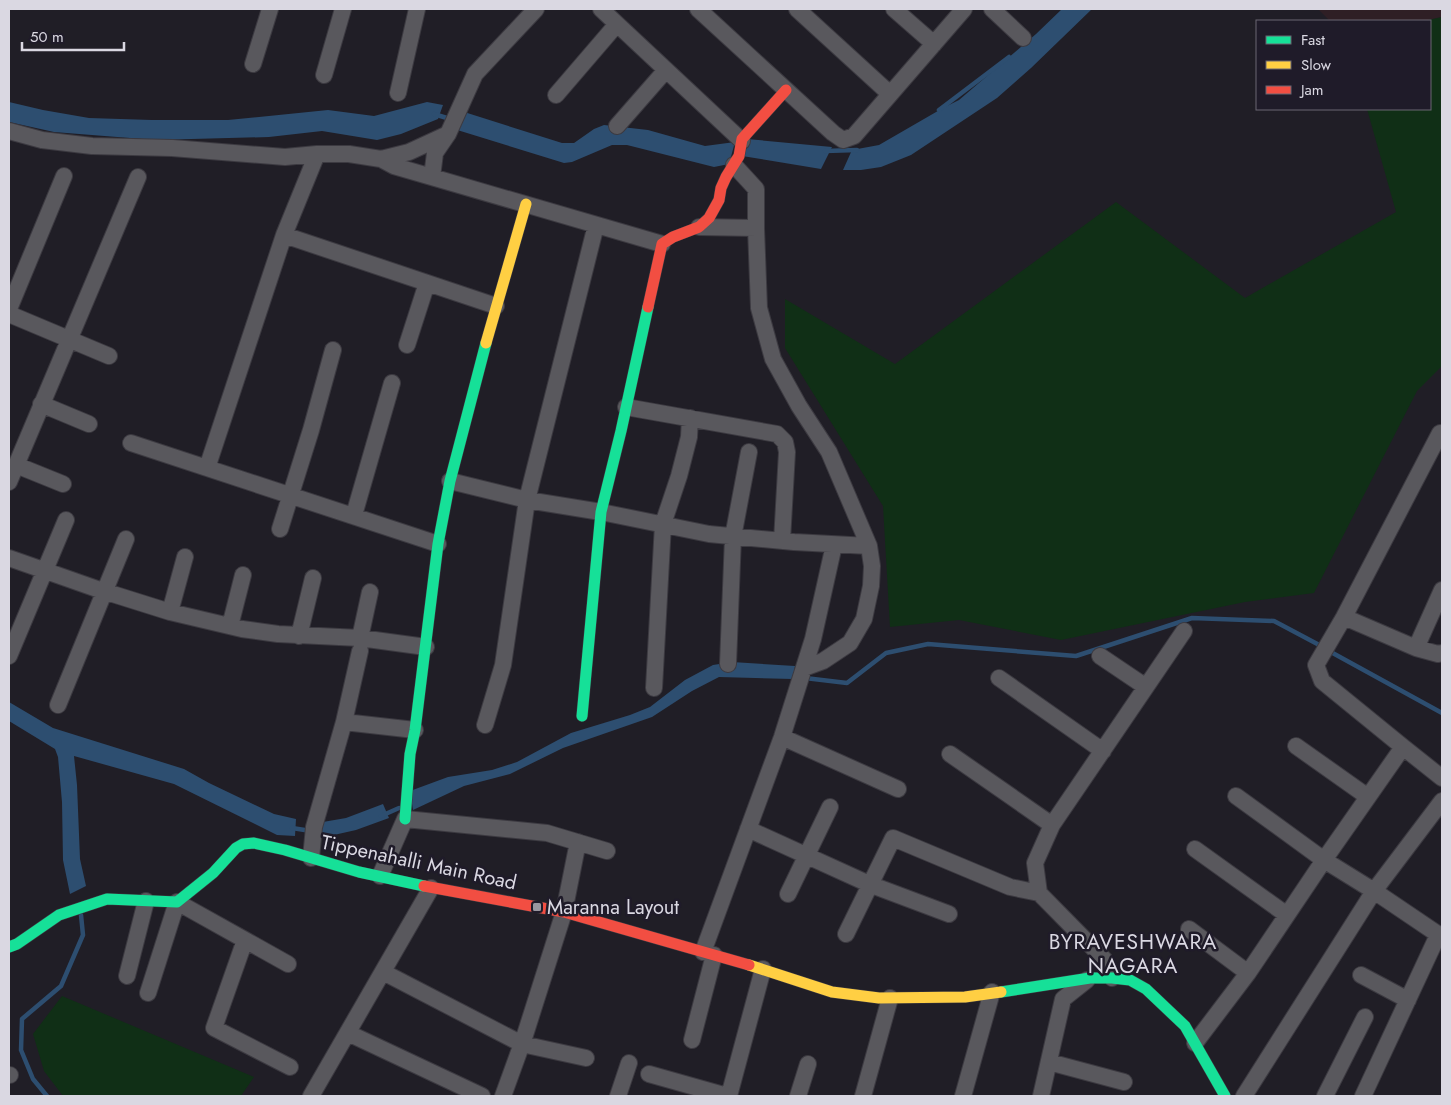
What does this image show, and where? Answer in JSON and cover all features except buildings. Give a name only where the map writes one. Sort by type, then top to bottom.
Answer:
[{"type":"street","points":[[253,64],[270,9]]},
{"type":"street","points":[[324,75],[343,9]]},
{"type":"street","points":[[398,93],[417,9]]},
{"type":"street","points":[[432,177],[435,153],[448,134],[475,74],[536,9]]},
{"type":"street","points":[[601,9],[666,70],[739,151],[756,189],[759,308],[773,359],[799,406],[829,452],[869,546],[872,566],[871,586],[864,619],[850,643],[801,678]]},
{"type":"street","points":[[698,9],[843,140],[854,136],[964,9]]},
{"type":"street","points":[[797,9],[890,94]]},
{"type":"street","points":[[894,9],[934,44]]},
{"type":"street","points":[[992,9],[1023,38]]},
{"type":"street","points":[[556,95],[617,24]]},
{"type":"street","points":[[617,126],[666,70]]},
{"type":"street","points":[[582,716],[601,512],[662,244],[673,237],[699,227],[709,218],[719,200],[721,188],[739,151],[786,90]]},
{"type":"street","points":[[9,131],[42,140],[92,146],[172,148],[285,157],[349,154],[381,159],[394,166],[662,244]]},
{"type":"street","points":[[381,159],[409,152],[448,134]]},
{"type":"street","points":[[207,468],[284,235],[317,154]]},
{"type":"street","points":[[9,309],[64,176]]},
{"type":"street","points":[[9,482],[138,178]]},
{"type":"street","points":[[380,876],[405,817],[410,754],[415,730],[438,544],[450,481],[496,306],[526,204]]},
{"type":"street","points":[[484,725],[503,665],[527,500],[596,225]]},
{"type":"street","points":[[699,227],[756,228]]},
{"type":"street","points":[[284,235],[496,306]]},
{"type":"street","points":[[407,345],[427,283]]},
{"type":"street","points":[[9,314],[109,356]]},
{"type":"street","points":[[280,528],[333,350]]},
{"type":"street","points":[[354,515],[392,383]]},
{"type":"street","points":[[41,404],[89,424]]},
{"type":"street","points":[[626,407],[777,434],[785,442],[787,452],[782,541]]},
{"type":"street","points":[[654,688],[663,524],[679,476],[689,437],[690,418]]},
{"type":"street","points":[[1442,434],[1440,433],[1344,617],[1316,665],[1322,680],[1442,778]]},
{"type":"street","points":[[131,443],[438,544]]},
{"type":"street","points":[[728,664],[733,537],[749,452]]},
{"type":"street","points":[[16,465],[63,484]]},
{"type":"street","points":[[450,481],[527,500],[601,512],[710,534],[834,545],[869,546]]},
{"type":"street","points":[[9,656],[66,520]]},
{"type":"street","points":[[58,705],[126,539]]},
{"type":"street","points":[[692,1040],[708,953],[748,829],[782,737],[801,678],[813,639],[834,545]]},
{"type":"street","points":[[170,612],[185,557]]},
{"type":"street","points":[[9,558],[170,612],[230,626],[299,636],[326,635],[360,644],[426,647]]},
{"type":"street","points":[[230,626],[243,575]]},
{"type":"street","points":[[299,636],[313,578]]},
{"type":"street","points":[[1416,648],[1442,590]]},
{"type":"street","points":[[312,843],[344,722],[370,592]]},
{"type":"street","points":[[1344,617],[1416,648],[1438,654],[1442,653]]},
{"type":"street","points":[[1039,894],[1035,863],[1052,826],[1184,631]]},
{"type":"street","points":[[1100,656],[1146,687]]},
{"type":"street","points":[[1000,678],[1103,751]]},
{"type":"street","points":[[344,722],[415,730]]},
{"type":"street","points":[[782,737],[898,789]]},
{"type":"street","points":[[1296,746],[1368,797]]},
{"type":"street","points":[[1195,1043],[1248,973],[1403,747]]},
{"type":"street","points":[[950,754],[1052,826]]},
{"type":"street","points":[[1236,796],[1324,860],[1440,936],[1363,1096]]},
{"type":"street","points":[[1244,1096],[1374,891],[1442,801]]},
{"type":"street","points":[[788,894],[830,807]]},
{"type":"street","points":[[405,817],[547,833],[607,851]]},
{"type":"street","points":[[748,829],[869,884],[949,914]]},
{"type":"street","points":[[846,934],[893,838],[1010,887],[1039,894],[1104,959],[1112,978]]},
{"type":"street","points":[[507,1095],[564,912],[578,842]]},
{"type":"street","name":"Tippenahalli Main Road","points":[[177,902],[213,872],[236,848],[243,844],[312,843],[360,872],[431,888],[564,912],[763,969],[832,992],[879,998],[965,997],[1090,978],[1130,980],[1146,989],[1185,1026],[1225,1096]]},
{"type":"street","points":[[1195,849],[1287,916]]},
{"type":"street","points":[[316,1095],[348,1033],[431,888]]},
{"type":"street","points":[[9,947],[17,944],[59,915],[107,900],[177,902],[288,964]]},
{"type":"street","points":[[127,976],[146,901]]},
{"type":"street","points":[[148,993],[177,902]]},
{"type":"street","points":[[1189,929],[1248,973]]},
{"type":"street","points":[[245,940],[214,1028],[290,1067]]},
{"type":"street","points":[[649,1074],[728,1096],[763,969]]},
{"type":"street","points":[[383,972],[522,1044],[586,1058]]},
{"type":"street","points":[[1361,975],[1408,1000]]},
{"type":"street","points":[[1041,1096],[1064,999],[1090,978]]},
{"type":"street","points":[[964,1096],[992,992]]},
{"type":"street","points":[[864,1096],[890,998]]},
{"type":"street","points":[[1325,1096],[1365,1017]]},
{"type":"street","points":[[348,1033],[482,1096]]},
{"type":"street","points":[[1049,1062],[1124,1082]]},
{"type":"street","points":[[618,1096],[629,1063]]},
{"type":"street","points":[[798,1096],[808,1064]]},
{"type":"shaded area","points":[[1318,9],[1442,9],[1442,17],[1428,20],[1329,20]]},
{"type":"green space","points":[[1442,17],[1442,366],[1417,391],[1314,593],[1245,602],[1061,640],[959,620],[890,627],[883,506],[785,348],[785,299],[895,364],[1116,202],[1245,298],[1396,212],[1367,110],[1431,110],[1431,20],[1428,20]]},
{"type":"green space","points":[[62,996],[254,1077],[241,1096],[63,1096],[44,1071],[33,1034]]},
{"type":"water","points":[[1062,9],[1092,9],[997,98],[911,155],[881,167],[843,170],[852,150],[879,145],[959,100],[1036,34]]},
{"type":"water","points":[[9,102],[89,118],[152,120],[228,120],[328,110],[374,116],[427,102],[443,105],[438,119],[401,134],[377,140],[322,131],[269,137],[155,140],[54,132],[9,122]]},
{"type":"water","points":[[461,111],[562,143],[574,143],[594,129],[604,125],[648,130],[705,146],[735,142],[729,164],[714,167],[627,145],[612,145],[572,162],[564,163],[454,129]]},
{"type":"water","points":[[747,139],[832,147],[821,169],[742,156]]},
{"type":"water","points":[[732,662],[795,666],[793,679],[719,677],[692,691],[652,717],[563,748],[510,774],[464,786],[413,810],[410,791],[448,777],[492,770],[517,762],[571,733],[650,707],[685,680],[713,665]]},
{"type":"water","points":[[9,702],[53,728],[184,769],[274,814],[296,819],[295,836],[277,835],[174,784],[74,756],[80,859],[86,886],[70,894],[63,860],[62,802],[58,757],[55,749],[9,721]]},
{"type":"water","points":[[383,804],[389,818],[356,830],[316,839],[317,823],[346,818]]},
{"type":"waterway","points":[[939,110],[1009,57]]},
{"type":"waterway","points":[[434,114],[450,119]]},
{"type":"waterway","points":[[825,151],[857,150]]},
{"type":"waterway","points":[[805,678],[847,683],[886,653],[928,644],[1076,656],[1192,618],[1274,621],[1323,647]]},
{"type":"waterway","points":[[1329,651],[1442,713]]},
{"type":"waterway","points":[[381,816],[399,808]]},
{"type":"waterway","points":[[292,828],[311,831]]},
{"type":"waterway","points":[[47,1096],[33,1079],[21,1050],[22,1019],[61,986],[83,935],[81,915]]},
{"type":"traffic: fast","points":[[582,716],[601,512],[648,307]]},
{"type":"traffic: fast","points":[[405,819],[410,754],[415,730],[438,544],[450,481],[486,343]]},
{"type":"traffic: fast","points":[[9,947],[17,944],[59,915],[107,899],[177,902],[213,873],[236,848],[243,844],[254,843],[285,850],[359,872],[424,886]]},
{"type":"traffic: fast","points":[[1001,992],[1090,978],[1130,980],[1146,989],[1185,1026],[1225,1096]]},
{"type":"traffic: slow","points":[[486,343],[526,204]]},
{"type":"traffic: slow","points":[[749,965],[832,992],[879,998],[965,997],[1001,992]]},
{"type":"traffic: jam","points":[[648,307],[662,244],[673,237],[699,227],[709,218],[719,200],[721,188],[726,177],[739,156],[742,139],[786,90]]},
{"type":"traffic: jam","points":[[424,886],[564,912],[749,965]]},
{"type":"place","name":"Maranna Layout","points":[[537,907]]},
{"type":"district","name":"BYRAVESHWARA NAGARA","points":[[1133,954]]}]
